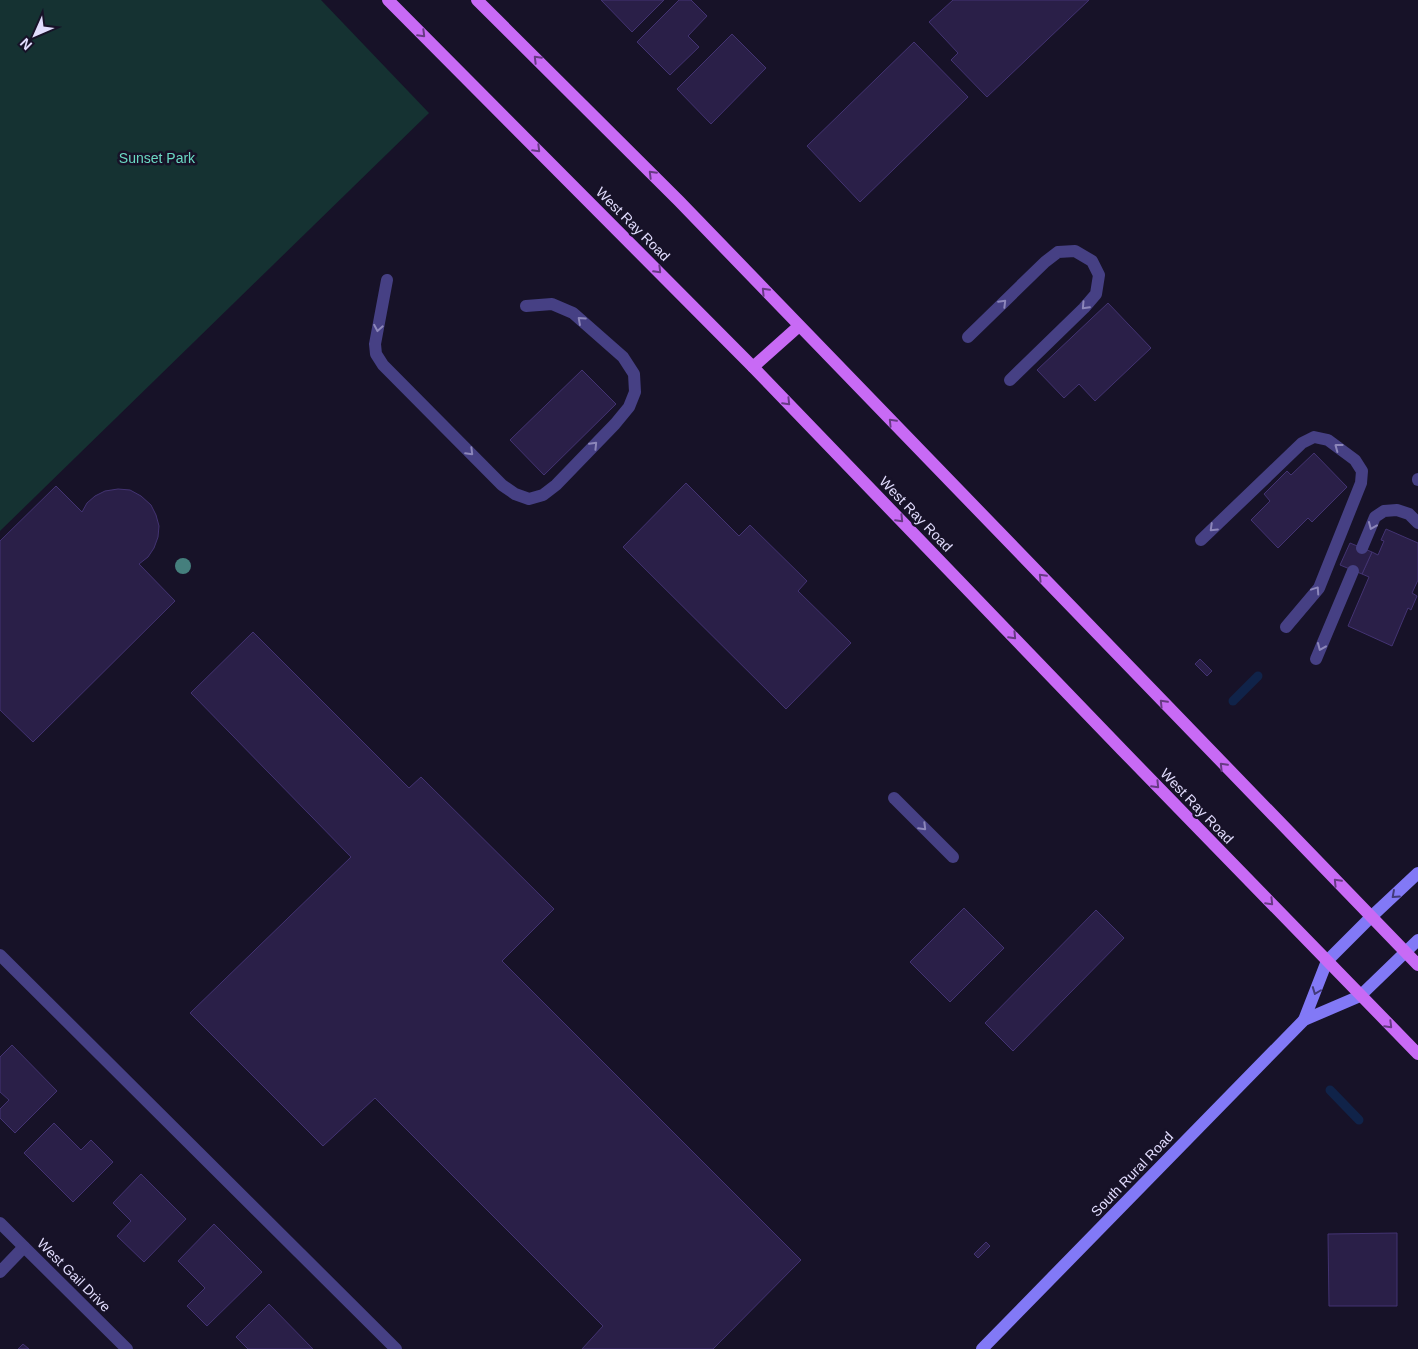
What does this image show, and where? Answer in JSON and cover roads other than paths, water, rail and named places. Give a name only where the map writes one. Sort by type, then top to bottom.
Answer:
[{"type":"main road","name":"West Ray Road","points":[[388,0],[753,367],[1418,1054]]},
{"type":"main road","points":[[477,0],[679,202],[1197,739],[1418,965]]},
{"type":"main road","points":[[753,367],[799,326]]},
{"type":"main road","name":"South Rural Road","points":[[1304,1020],[1327,962],[1418,873]]},
{"type":"main road","name":"South Rural Road","points":[[982,1349],[1304,1020],[1360,996],[1418,940]]},
{"type":"street","points":[[968,337],[1045,262],[1058,252],[1075,251],[1092,261],[1099,276],[1096,294],[1010,380]]},
{"type":"street","points":[[387,280],[375,344],[376,354],[383,365],[502,485],[515,494],[529,499],[543,495],[556,485],[615,424],[629,407],[635,392],[634,374],[623,357],[573,313],[552,304],[526,306]]},
{"type":"street","points":[[1201,540],[1302,443],[1314,437],[1328,440],[1355,460],[1362,471],[1361,483],[1319,588],[1286,627]]},
{"type":"street","points":[[1362,548],[1375,517],[1384,511],[1397,510],[1409,514],[1418,523]]},
{"type":"street","points":[[1316,659],[1353,571]]},
{"type":"street","points":[[894,798],[953,857]]},
{"type":"street","points":[[0,955],[396,1349]]},
{"type":"street","name":"West Gail Drive","points":[[0,1223],[127,1349]]},
{"type":"street","points":[[0,1272],[24,1247]]},
{"type":"waterway","points":[[1233,701],[1258,676]]},
{"type":"waterway","points":[[1330,1090],[1359,1120]]},
{"type":"park label","name":"Sunset Park","points":[[157,158]]}]
